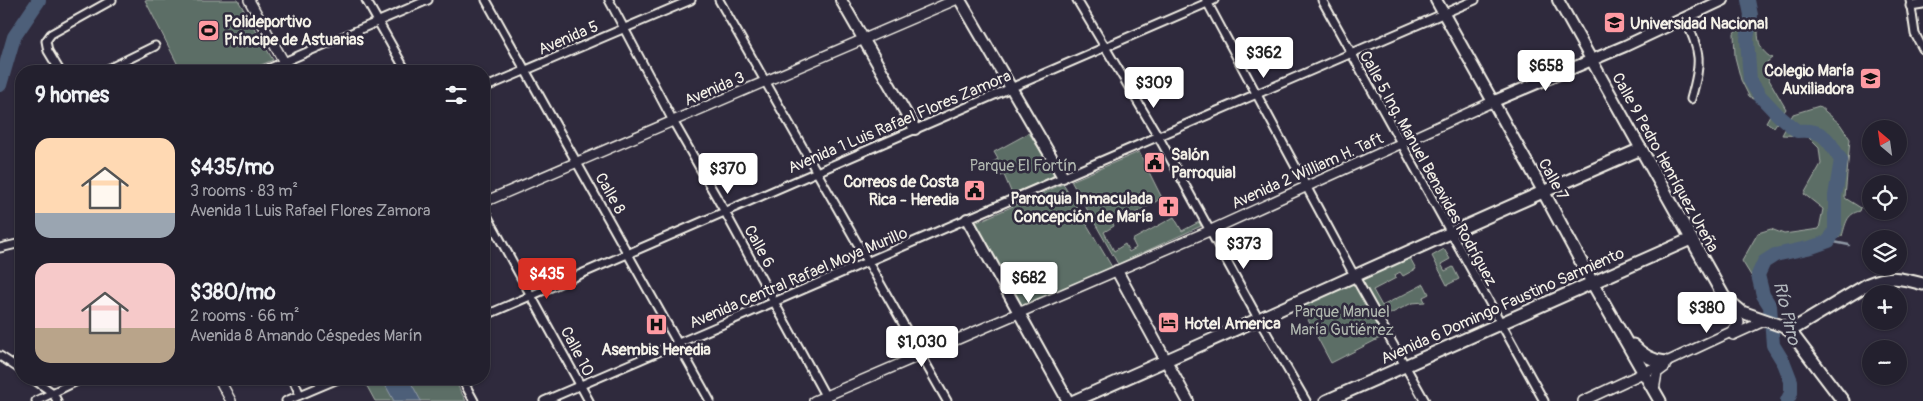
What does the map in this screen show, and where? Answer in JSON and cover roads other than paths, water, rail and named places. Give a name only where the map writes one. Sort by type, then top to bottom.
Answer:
[{"type":"main road","points":[[841,0],[915,129]]},
{"type":"main road","points":[[960,0],[1063,178]]},
{"type":"main road","name":"Calle 7","points":[[1436,0],[1660,401]]},
{"type":"main road","name":"Calle 9 Pedro Henríquez Ureña","points":[[1558,0],[1719,291],[1731,304],[1742,312],[1786,329]]},
{"type":"main road","name":"Avenida 2 William H. Taft","points":[[1492,102],[1591,60],[1723,0]]},
{"type":"main road","points":[[1074,401],[1641,149]]},
{"type":"main road","points":[[967,219],[1068,401]]},
{"type":"main road","name":"Avenida 6 Domingo Faustino Sarmiento","points":[[1326,401],[1691,239]]},
{"type":"main road","points":[[1117,271],[1188,401]]},
{"type":"main road","points":[[1843,401],[1786,329],[1868,284],[1879,280],[1900,278],[1923,284]]},
{"type":"main road","points":[[1623,335],[1639,352],[1653,360],[1666,362]]},
{"type":"street","points":[[56,65],[48,51],[46,41],[51,34],[112,0]]},
{"type":"street","points":[[249,0],[286,65]]},
{"type":"street","points":[[366,0],[403,65]]},
{"type":"street","points":[[277,65],[428,0]]},
{"type":"street","name":"Calle 8","points":[[486,0],[710,401]]},
{"type":"street","name":"Calle 6","points":[[610,0],[673,122],[725,212],[827,399]]},
{"type":"street","name":"Avenida 5","points":[[490,85],[691,0]]},
{"type":"street","points":[[719,0],[947,401]]},
{"type":"street","name":"Avenida 3","points":[[490,199],[955,0]]},
{"type":"street","points":[[1077,0],[1158,136],[1209,231],[1306,401]]},
{"type":"street","name":"Calle 5 Ing. Manuel Benavides Rodríguez","points":[[1322,0],[1350,54],[1544,401]]},
{"type":"street","name":"Avenida Central Rafael Moya Murillo","points":[[544,401],[1475,0]]},
{"type":"street","points":[[1209,1],[1306,187],[1425,401]]},
{"type":"street","name":"Avenida 1 Luis Rafael Flores Zamora","points":[[490,313],[1209,1]]},
{"type":"street","points":[[1923,4],[1910,3],[1915,34],[1923,49]]},
{"type":"street","points":[[1685,18],[1699,50],[1699,65],[1691,98]]},
{"type":"street","points":[[116,65],[155,46]]},
{"type":"street","name":"Avenida 2 William H. Taft","points":[[814,401],[827,399],[921,355],[1209,231],[1492,102]]},
{"type":"street","name":"Calle 10","points":[[490,221],[589,401]]},
{"type":"street","points":[[0,248],[15,244]]},
{"type":"street","points":[[1583,401],[1737,328],[1739,323],[1737,314],[1731,304]]},
{"type":"street","points":[[1654,390],[1655,377],[1660,370],[1765,321]]},
{"type":"street","points":[[0,356],[15,366]]},
{"type":"street","points":[[42,385],[53,392],[58,401]]},
{"type":"street","points":[[36,401],[68,385]]},
{"type":"street","points":[[222,385],[231,401]]},
{"type":"street","points":[[296,385],[300,395]]},
{"type":"street","points":[[286,401],[324,385]]},
{"type":"street","points":[[465,385],[474,401]]},
{"type":"water","points":[[385,385],[412,385],[421,401],[394,401]]},
{"type":"waterway","points":[[0,85],[14,37],[39,0]]},
{"type":"waterway","name":"Río Pirro","points":[[1748,0],[1751,15],[1747,39],[1750,80],[1760,96],[1778,115],[1797,131],[1820,134],[1828,141],[1841,160],[1835,196],[1835,230],[1829,241],[1812,247],[1775,255],[1764,262],[1758,275],[1763,295],[1770,306],[1773,345],[1784,363],[1791,381],[1791,393],[1787,401]]},
{"type":"waterway","points":[[1829,241],[1849,245]]},
{"type":"place","name":"Universidad Nacional","points":[[1614,23]]},
{"type":"place","name":"Polideportivo Príncipe de Astuarias","points":[[208,30]]},
{"type":"place","name":"Colegio María Auxiliadora","points":[[1870,79]]},
{"type":"place","name":"Salón Parroquial","points":[[1155,163]]},
{"type":"place","name":"Correos de Costa Rica - Heredia","points":[[975,190]]},
{"type":"place","name":"Parroquia Inmaculada Concepción de María","points":[[1169,207]]},
{"type":"place","name":"Hotel America","points":[[1168,323]]},
{"type":"place","name":"Asembis Heredia","points":[[656,325]]},
{"type":"park label","name":"Parque El Fortín","points":[[1023,165]]},
{"type":"park label","name":"Parque Manuel María Gutiérrez","points":[[1342,320]]}]
